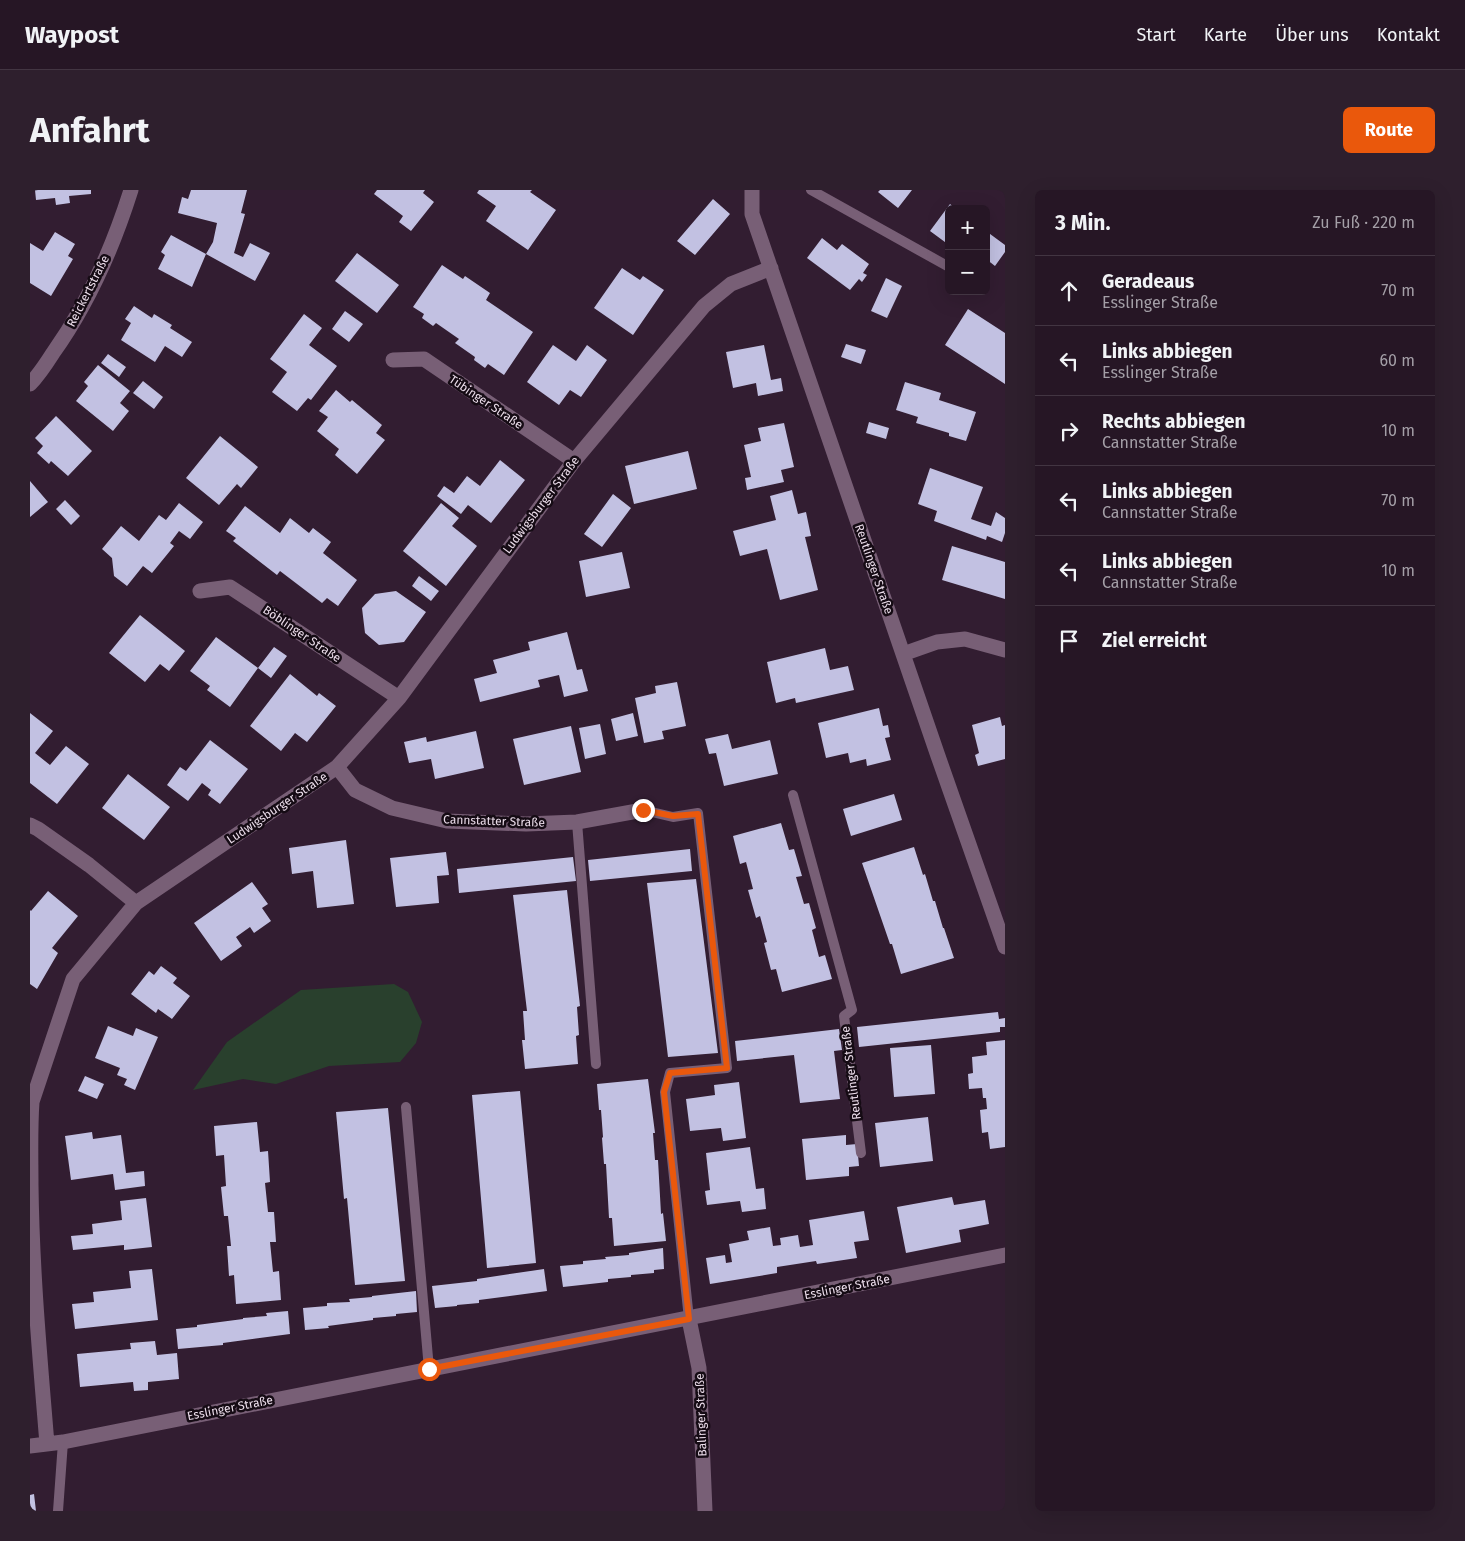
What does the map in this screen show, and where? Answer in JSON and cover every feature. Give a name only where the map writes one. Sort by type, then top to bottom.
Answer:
[{"type":"street","name":"Reickertstraße","points":[[30,384],[67,333],[96,279],[118,230],[131,190]]},
{"type":"street","name":"Reutlinger Straße","points":[[752,190],[752,214],[1005,947]]},
{"type":"street","name":"Ludwigsburger Straße","points":[[47,1444],[36,1311],[31,1214],[31,1102],[73,979],[136,903],[337,767],[399,698],[574,461],[704,306],[731,284],[771,268]]},
{"type":"street","name":"Tübinger Straße","points":[[393,360],[424,359],[574,461]]},
{"type":"street","name":"Böblinger Straße","points":[[200,591],[230,587],[399,698]]},
{"type":"street","points":[[903,654],[937,642],[965,639],[1005,650]]},
{"type":"street","name":"Cannstatter Straße","points":[[337,767],[356,790],[392,808],[447,821],[526,824],[577,822],[643,810]]},
{"type":"street","points":[[30,825],[89,865],[136,903]]},
{"type":"street","name":"Esslinger Straße","points":[[30,1446],[63,1442],[1005,1255]]},
{"type":"street","name":"Balinger Straße","points":[[689,1319],[699,1368],[705,1511]]},
{"type":"lane","points":[[811,190],[945,266]]},
{"type":"lane","name":"Reutlinger Straße","points":[[793,795],[852,1010],[844,1016],[861,1153]]},
{"type":"lane","name":"Cannstatter Straße","points":[[643,810],[673,816],[698,814],[727,1068],[670,1073],[664,1092],[689,1319]]},
{"type":"lane","points":[[577,822],[596,1064]]},
{"type":"lane","points":[[406,1107],[429,1369]]},
{"type":"lane","points":[[58,1511],[63,1442]]},
{"type":"green space","points":[[394,984],[408,992],[422,1022],[416,1043],[400,1062],[329,1066],[276,1084],[243,1079],[193,1090],[227,1042],[301,990]]},
{"type":"building","points":[[35,190],[91,190],[91,194],[69,196],[70,203],[56,205],[55,198],[36,200]]},
{"type":"building","points":[[191,190],[247,190],[241,213],[245,214],[234,253],[243,257],[250,243],[270,253],[255,281],[206,254],[213,242],[217,223],[178,213],[182,197],[188,199]]},
{"type":"building","points":[[377,190],[425,190],[423,193],[434,202],[411,231],[399,222],[403,216],[374,194]]},
{"type":"building","points":[[479,190],[532,190],[530,192],[556,210],[528,250],[486,221],[496,206],[477,193]]},
{"type":"building","points":[[880,190],[912,190],[898,208],[878,192]]},
{"type":"building","points":[[713,199],[730,214],[695,255],[677,241]]},
{"type":"building","points":[[945,211],[945,242],[930,231]]},
{"type":"building","points":[[55,232],[75,244],[68,256],[73,259],[51,296],[30,283],[30,243],[43,251]]},
{"type":"building","points":[[990,234],[1005,245],[1005,252],[995,266],[990,262]]},
{"type":"building","points":[[171,235],[206,254],[192,287],[158,269],[165,255],[161,252]]},
{"type":"building","points":[[822,238],[837,250],[842,244],[869,264],[863,273],[867,275],[862,282],[859,279],[850,290],[807,258]]},
{"type":"building","points":[[357,253],[399,285],[377,313],[335,281]]},
{"type":"building","points":[[442,265],[463,279],[465,276],[490,293],[486,300],[533,332],[504,375],[488,364],[485,368],[474,360],[475,357],[455,343],[459,339],[436,323],[433,326],[422,318],[424,314],[413,307]]},
{"type":"building","points":[[622,268],[640,280],[643,276],[664,290],[633,335],[594,308]]},
{"type":"building","points":[[886,278],[902,286],[887,318],[871,311]]},
{"type":"building","points":[[134,306],[152,318],[154,314],[172,325],[170,328],[192,342],[182,357],[165,346],[155,362],[121,340],[131,323],[125,319]]},
{"type":"building","points":[[968,309],[1005,333],[1005,384],[945,345]]},
{"type":"building","points":[[345,311],[363,324],[349,342],[332,329]]},
{"type":"building","points":[[304,314],[322,328],[309,345],[337,366],[311,400],[308,398],[297,411],[272,392],[287,372],[270,359]]},
{"type":"building","points":[[846,344],[866,350],[861,364],[841,357]]},
{"type":"building","points":[[553,345],[576,361],[587,345],[607,360],[581,397],[570,390],[559,405],[527,382]]},
{"type":"building","points":[[764,345],[771,380],[781,378],[783,391],[758,396],[756,383],[733,388],[726,352]]},
{"type":"building","points":[[108,354],[126,367],[119,377],[101,363]]},
{"type":"building","points":[[98,365],[130,391],[120,403],[129,411],[113,431],[76,401],[88,386],[84,382]]},
{"type":"building","points":[[143,381],[163,397],[154,409],[133,393]]},
{"type":"building","points":[[905,382],[941,393],[939,400],[976,412],[966,441],[949,436],[949,433],[916,423],[918,417],[896,410]]},
{"type":"building","points":[[336,390],[350,402],[352,400],[382,425],[376,433],[385,440],[357,474],[335,455],[339,449],[317,431],[328,417],[319,411]]},
{"type":"building","points":[[56,416],[92,451],[68,476],[51,461],[49,464],[37,453],[43,446],[35,438]]},
{"type":"building","points":[[869,422],[889,428],[886,439],[866,433]]},
{"type":"building","points":[[784,423],[794,467],[781,470],[784,482],[747,490],[745,478],[751,477],[744,445],[761,441],[758,428]]},
{"type":"building","points":[[220,436],[258,467],[241,488],[237,484],[219,505],[186,478]]},
{"type":"building","points":[[688,451],[697,489],[634,504],[625,466]]},
{"type":"building","points":[[500,460],[525,480],[491,523],[468,505],[461,514],[437,496],[444,486],[454,493],[467,476],[480,486]]},
{"type":"building","points":[[930,468],[983,487],[971,519],[991,526],[996,512],[1005,518],[1005,533],[1002,542],[987,536],[986,540],[934,521],[937,511],[918,504]]},
{"type":"building","points":[[30,481],[48,502],[30,517]]},
{"type":"building","points":[[792,490],[798,514],[806,512],[811,536],[805,537],[818,590],[780,600],[767,549],[740,556],[733,531],[776,520],[770,496]]},
{"type":"building","points":[[613,494],[631,508],[602,547],[584,534]]},
{"type":"building","points":[[65,500],[80,516],[71,525],[56,509]]},
{"type":"building","points":[[179,503],[203,522],[190,539],[179,531],[170,543],[174,546],[152,573],[143,566],[127,586],[114,576],[112,558],[102,549],[121,526],[139,541],[159,515],[166,520]]},
{"type":"building","points":[[441,503],[459,518],[452,526],[477,546],[446,586],[403,551]]},
{"type":"building","points":[[245,506],[280,533],[290,518],[309,533],[313,528],[331,542],[323,553],[357,580],[338,606],[327,598],[322,603],[280,571],[277,575],[233,541],[236,538],[226,531]]},
{"type":"building","points":[[952,546],[1005,562],[1005,599],[942,580]]},
{"type":"building","points":[[622,552],[630,588],[586,597],[579,561]]},
{"type":"building","points":[[419,576],[439,591],[431,601],[412,586]]},
{"type":"building","points":[[396,591],[426,612],[404,642],[379,645],[365,633],[362,608],[375,594]]},
{"type":"building","points":[[140,615],[185,651],[169,671],[160,664],[145,682],[109,653]]},
{"type":"building","points":[[567,632],[577,670],[582,669],[588,691],[564,697],[559,675],[538,680],[540,687],[480,702],[474,679],[497,673],[493,660],[530,650],[528,642]]},
{"type":"building","points":[[216,637],[258,668],[230,707],[207,690],[210,686],[190,671]]},
{"type":"building","points":[[274,647],[287,656],[271,678],[258,668]]},
{"type":"building","points":[[825,648],[830,670],[848,666],[854,690],[796,703],[795,698],[776,703],[767,662]]},
{"type":"building","points":[[290,674],[317,696],[319,693],[336,706],[307,742],[295,733],[281,751],[250,726]]},
{"type":"building","points":[[677,682],[686,726],[662,731],[664,739],[644,743],[635,698],[656,693],[655,686]]},
{"type":"building","points":[[879,708],[883,726],[888,725],[890,737],[885,738],[891,760],[867,766],[866,759],[850,763],[848,753],[826,758],[818,723]]},
{"type":"building","points":[[30,713],[53,731],[35,753],[50,765],[66,746],[89,764],[57,804],[30,783]]},
{"type":"building","points":[[633,713],[638,736],[616,741],[611,719]]},
{"type":"building","points":[[1000,717],[1002,726],[1005,725],[1005,759],[978,766],[975,755],[979,753],[972,725]]},
{"type":"building","points":[[600,724],[606,754],[585,759],[579,728]]},
{"type":"building","points":[[571,726],[581,772],[524,785],[513,739]]},
{"type":"building","points":[[476,731],[484,768],[435,779],[431,759],[409,763],[404,742],[426,737],[427,742]]},
{"type":"building","points":[[728,734],[732,749],[770,740],[778,774],[724,786],[716,753],[709,754],[705,739]]},
{"type":"building","points":[[210,740],[248,769],[220,804],[208,795],[211,790],[202,783],[188,801],[167,785],[180,767],[186,771]]},
{"type":"building","points":[[128,774],[170,807],[144,840],[102,808]]},
{"type":"building","points":[[894,794],[902,820],[851,836],[843,809]]},
{"type":"building","points":[[781,823],[789,850],[794,849],[802,876],[796,877],[804,904],[809,903],[816,928],[812,930],[819,957],[825,955],[832,979],[782,992],[776,969],[771,970],[764,943],[767,942],[760,916],[756,918],[748,890],[753,889],[746,862],[740,864],[733,836]]},
{"type":"building","points":[[346,840],[354,904],[317,908],[313,871],[292,874],[289,848]]},
{"type":"building","points":[[914,847],[954,958],[901,974],[862,863]]},
{"type":"building","points":[[690,849],[692,871],[590,881],[588,860]]},
{"type":"building","points":[[446,852],[449,875],[437,876],[439,903],[396,907],[390,858]]},
{"type":"building","points":[[573,857],[576,881],[459,893],[457,869]]},
{"type":"building","points":[[696,879],[718,1053],[668,1057],[647,883]]},
{"type":"building","points":[[252,882],[268,904],[262,908],[271,921],[254,933],[250,927],[236,937],[242,946],[221,961],[194,923]]},
{"type":"building","points":[[567,890],[580,1006],[577,1007],[579,1035],[576,1036],[578,1064],[525,1069],[522,1040],[525,1040],[523,1011],[527,1011],[513,895]]},
{"type":"building","points":[[48,891],[78,916],[52,948],[58,953],[37,989],[30,984],[30,910]]},
{"type":"building","points":[[161,966],[177,978],[173,983],[190,996],[172,1019],[158,1009],[156,1013],[131,994],[149,971],[154,975]]},
{"type":"building","points":[[998,1012],[999,1019],[1005,1018],[1005,1027],[1000,1027],[1000,1032],[859,1047],[857,1027]]},
{"type":"building","points":[[108,1026],[133,1036],[136,1028],[158,1037],[135,1090],[124,1085],[127,1079],[117,1075],[120,1068],[95,1058]]},
{"type":"building","points":[[839,1029],[842,1050],[834,1051],[840,1099],[800,1103],[794,1055],[737,1061],[735,1041]]},
{"type":"building","points":[[1005,1040],[1005,1147],[990,1149],[988,1132],[982,1133],[980,1110],[987,1109],[986,1098],[983,1098],[982,1088],[969,1089],[968,1074],[973,1073],[972,1057],[987,1055],[986,1042]]},
{"type":"building","points":[[931,1045],[935,1094],[894,1097],[890,1048]]},
{"type":"building","points":[[85,1076],[104,1084],[97,1099],[78,1091]]},
{"type":"building","points":[[648,1079],[655,1133],[653,1133],[655,1160],[658,1160],[661,1214],[663,1213],[666,1241],[614,1246],[612,1218],[609,1218],[606,1164],[604,1164],[601,1110],[599,1110],[597,1084]]},
{"type":"building","points":[[739,1082],[746,1138],[723,1141],[721,1128],[690,1131],[686,1099],[715,1095],[714,1085]]},
{"type":"building","points":[[520,1091],[536,1263],[487,1268],[472,1095]]},
{"type":"building","points":[[388,1108],[405,1281],[355,1285],[347,1198],[344,1199],[336,1112]]},
{"type":"building","points":[[928,1117],[933,1161],[880,1167],[875,1123]]},
{"type":"building","points":[[257,1122],[260,1152],[268,1151],[270,1182],[265,1183],[268,1212],[274,1212],[276,1242],[270,1242],[273,1272],[279,1271],[281,1300],[236,1304],[234,1275],[229,1276],[227,1246],[231,1246],[228,1216],[224,1216],[221,1187],[226,1186],[224,1155],[216,1156],[214,1126]]},
{"type":"building","points":[[92,1132],[93,1139],[121,1135],[126,1173],[144,1171],[145,1186],[115,1190],[113,1174],[71,1180],[65,1136]]},
{"type":"building","points":[[846,1135],[846,1145],[857,1144],[859,1166],[849,1167],[849,1176],[806,1180],[802,1139]]},
{"type":"building","points":[[750,1147],[756,1189],[764,1188],[766,1209],[742,1212],[740,1201],[707,1205],[705,1191],[710,1190],[706,1153]]},
{"type":"building","points":[[952,1197],[954,1205],[985,1200],[989,1224],[959,1230],[961,1242],[906,1253],[897,1207]]},
{"type":"building","points":[[146,1198],[152,1247],[124,1250],[124,1245],[73,1250],[71,1236],[93,1234],[92,1224],[122,1220],[120,1201]]},
{"type":"building","points":[[864,1211],[869,1240],[854,1242],[857,1258],[817,1264],[816,1261],[777,1267],[777,1273],[710,1284],[706,1258],[725,1255],[726,1263],[732,1262],[729,1244],[749,1240],[747,1231],[770,1227],[773,1246],[781,1245],[780,1238],[798,1235],[800,1247],[813,1245],[809,1220]]},
{"type":"building","points":[[663,1248],[664,1269],[654,1270],[654,1273],[608,1279],[608,1282],[563,1287],[560,1266],[583,1264],[583,1261],[606,1259],[605,1257],[629,1255],[629,1253]]},
{"type":"building","points":[[152,1269],[158,1320],[75,1329],[72,1304],[94,1302],[93,1292],[131,1288],[129,1271]]},
{"type":"building","points":[[544,1269],[547,1291],[479,1300],[479,1303],[435,1308],[432,1286],[477,1281],[477,1279]]},
{"type":"building","points":[[416,1291],[417,1312],[328,1326],[329,1328],[305,1330],[303,1308],[327,1306],[327,1303],[350,1302],[349,1299]]},
{"type":"building","points":[[288,1311],[290,1334],[223,1343],[223,1345],[178,1349],[176,1329],[267,1316],[266,1313]]},
{"type":"building","points":[[155,1341],[157,1355],[177,1353],[179,1379],[148,1382],[148,1390],[134,1391],[133,1382],[80,1387],[77,1354],[131,1349],[130,1343]]},
{"type":"building","points":[[34,1494],[36,1511],[30,1511],[30,1495]]},
{"type":"route","points":[[429,1369],[689,1319],[664,1092],[670,1073],[727,1068],[698,814],[673,816],[643,810]]}]
